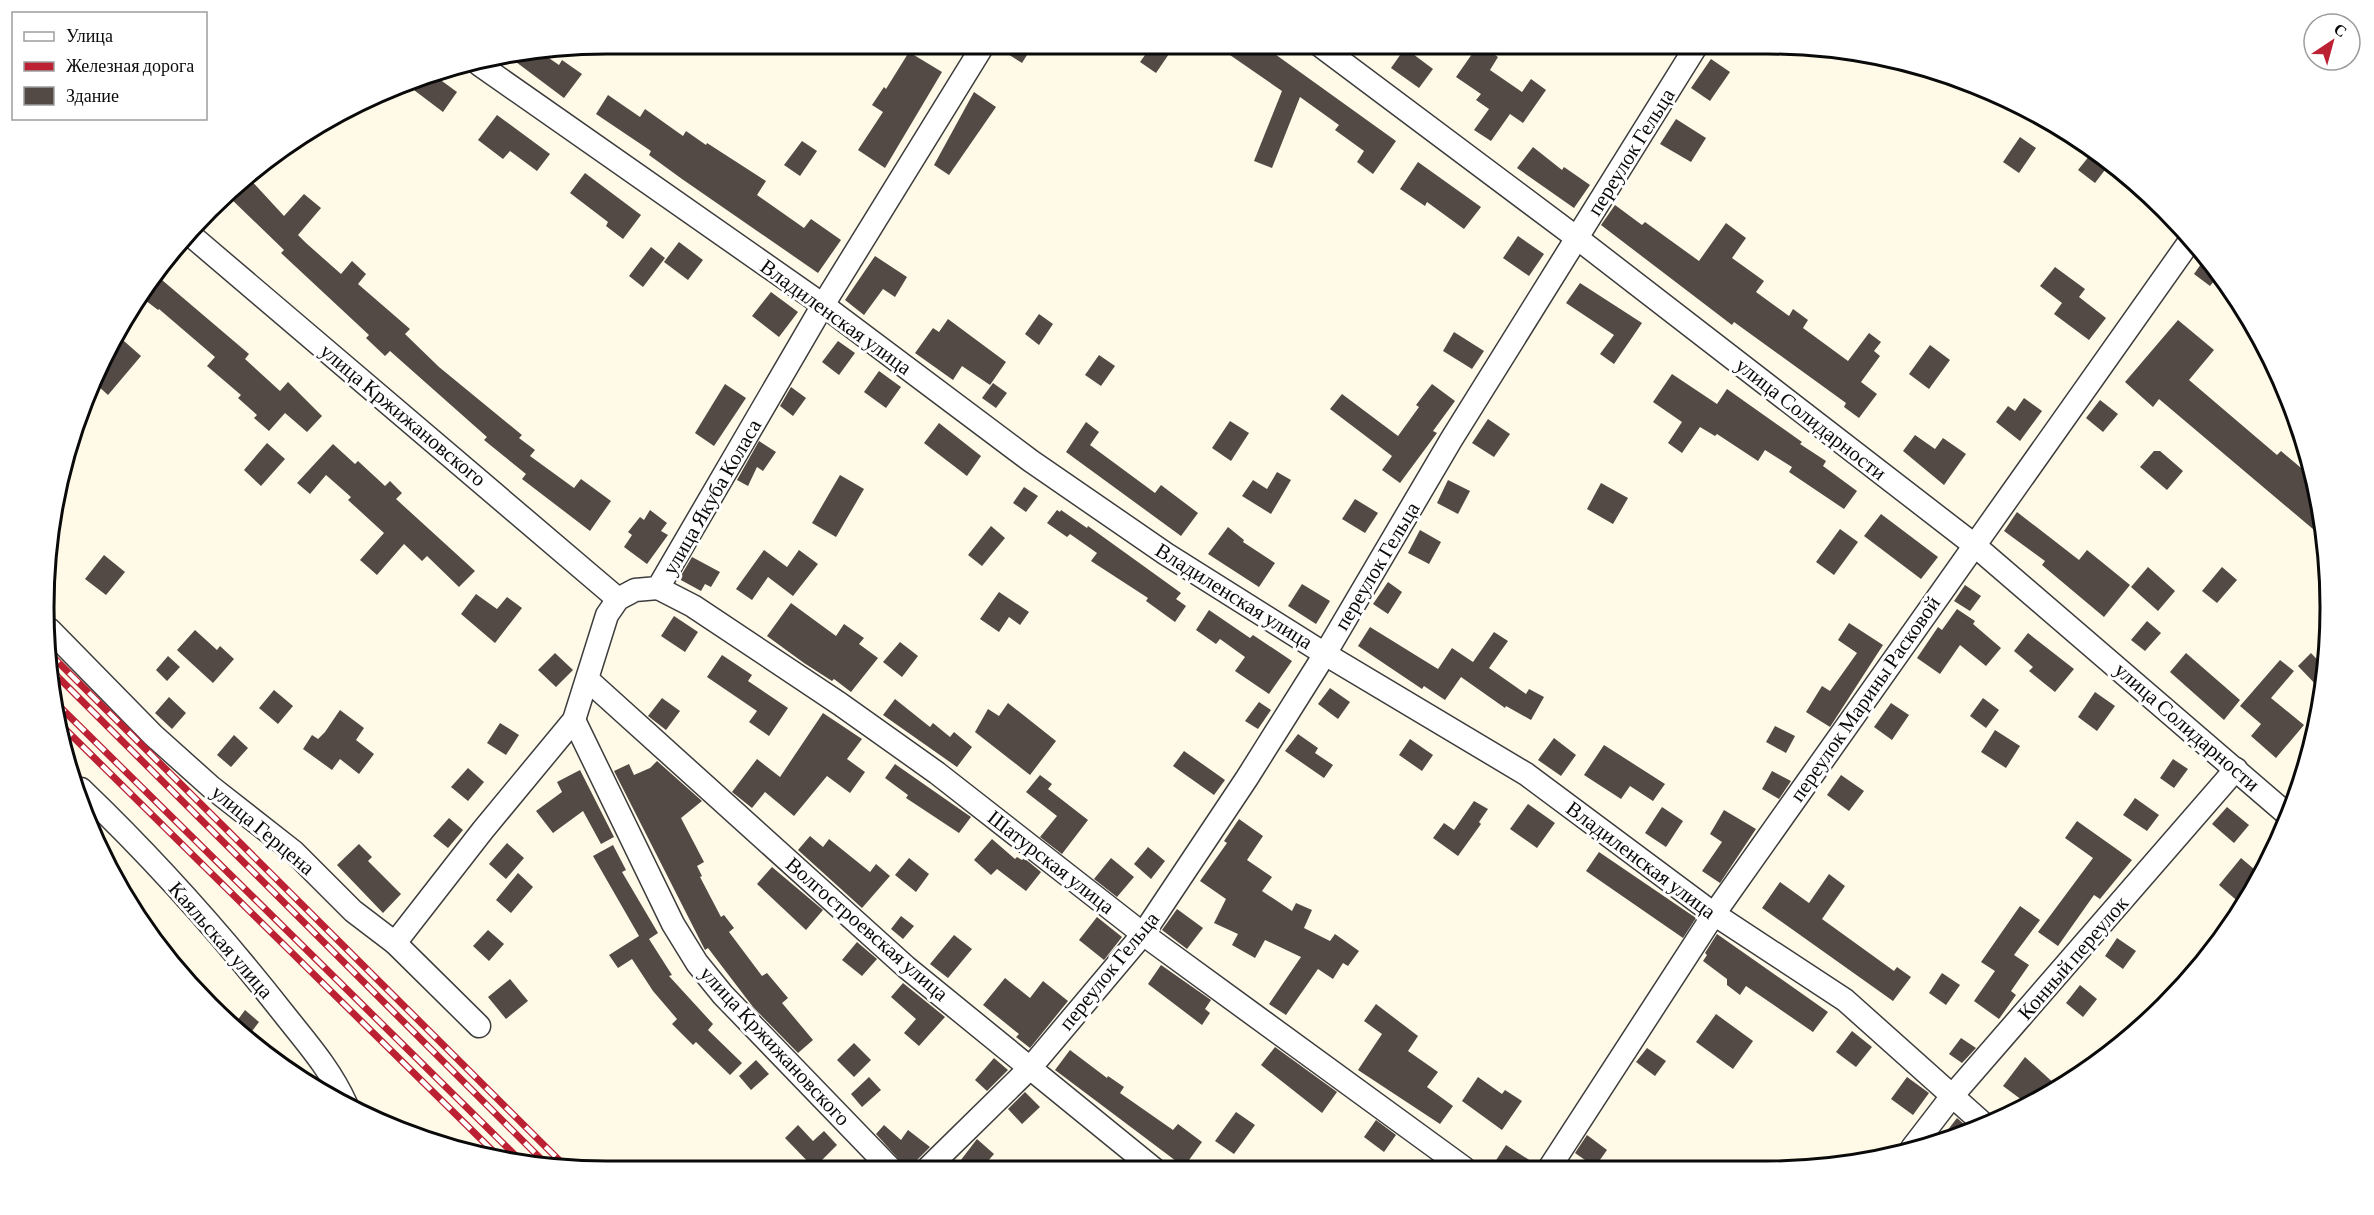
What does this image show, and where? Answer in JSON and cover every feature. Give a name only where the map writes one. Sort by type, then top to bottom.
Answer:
[{"type":"street","name":"улица Якуба Коласа","points":[[618,598],[635,590],[658,588],[823,305],[978,54]]},
{"type":"street","name":"улица Солидарности","points":[[1331,54],[1577,238],[1973,544],[2236,770],[2284,803]]},
{"type":"street","name":"переулок Гельца","points":[[935,1161],[1030,1067],[1143,934],[1247,778],[1324,654],[1451,440],[1691,54]]},
{"type":"street","name":"Владиленская улица","points":[[485,68],[823,305],[1030,461],[1166,554],[1324,654],[1526,774],[1714,914],[1845,1000],[1978,1119]]},
{"type":"street","name":"улица Кржижановского","points":[[195,238],[618,598]]},
{"type":"street","name":"переулок Марины Расковой","points":[[1554,1161],[1714,914],[1973,544],[2186,247]]},
{"type":"street","name":"Шатурская улица","points":[[658,588],[693,606],[938,773],[1143,934],[1454,1161]]},
{"type":"street","points":[[395,943],[483,830],[574,720],[608,615],[618,598]]},
{"type":"street","name":"улица Герцена","points":[[55,635],[161,742],[211,787],[294,852],[353,911],[395,943],[479,1026]]},
{"type":"street","name":"Волгостроевская улица","points":[[588,680],[906,967],[1143,1161]]},
{"type":"street","name":"улица Кржижановского","points":[[574,720],[673,924],[697,963],[723,995],[883,1161]]},
{"type":"street","name":"Конный переулок","points":[[1919,1139],[1953,1096],[2236,770]]},
{"type":"street","name":"Каяльская улица","points":[[87,794],[128,834],[258,981],[335,1080],[341,1092]]},
{"type":"building","points":[[908,54],[912,54],[942,72],[885,168],[858,150],[883,112],[872,105],[884,87],[886,89]]},
{"type":"building","points":[[1008,54],[1028,54],[1022,63]]},
{"type":"building","points":[[1146,54],[1169,54],[1156,73],[1140,62]]},
{"type":"building","points":[[1228,54],[1275,54],[1396,141],[1373,174],[1357,162],[1364,151],[1335,130],[1339,125],[1300,97],[1272,168],[1254,161],[1282,91]]},
{"type":"building","points":[[1401,54],[1413,54],[1433,69],[1419,88],[1391,68]]},
{"type":"building","points":[[1472,54],[1494,54],[1498,57],[1490,70],[1522,92],[1531,79],[1546,90],[1523,123],[1510,114],[1491,141],[1474,130],[1489,109],[1476,100],[1481,94],[1456,77]]},
{"type":"building","points":[[548,58],[559,65],[562,60],[582,74],[564,98],[516,62]]},
{"type":"building","points":[[1711,59],[1730,72],[1710,101],[1691,88]]},
{"type":"building","points":[[440,80],[457,92],[443,112],[413,89]]},
{"type":"building","points":[[974,92],[996,107],[949,175],[934,165]]},
{"type":"building","points":[[608,95],[640,117],[645,109],[683,136],[686,131],[706,145],[707,143],[766,181],[757,195],[804,228],[811,219],[841,240],[818,273],[682,179],[649,155],[651,151],[596,114]]},
{"type":"building","points":[[497,115],[550,154],[537,171],[510,151],[503,159],[478,140]]},
{"type":"building","points":[[1676,119],[1706,138],[1691,162],[1660,144]]},
{"type":"building","points":[[2020,137],[2036,148],[2019,173],[2003,162]]},
{"type":"building","points":[[802,141],[817,151],[800,176],[784,165]]},
{"type":"building","points":[[1533,147],[1562,170],[1564,167],[1590,185],[1574,208],[1517,168]]},
{"type":"building","points":[[2088,157],[2105,170],[2095,183],[2078,170]]},
{"type":"building","points":[[1418,162],[1481,207],[1464,229],[1427,202],[1425,206],[1400,189]]},
{"type":"building","points":[[585,173],[641,215],[623,239],[606,226],[608,222],[570,193]]},
{"type":"building","points":[[253,183],[284,216],[304,194],[321,208],[298,235],[341,274],[352,261],[366,274],[358,284],[410,329],[405,334],[439,367],[522,435],[519,438],[535,450],[530,456],[574,488],[581,479],[611,501],[590,531],[522,479],[526,474],[484,440],[487,437],[390,351],[385,356],[366,338],[369,335],[281,253],[284,250],[233,201]]},
{"type":"building","points":[[1615,205],[1642,225],[1645,222],[1699,261],[1726,223],[1746,238],[1732,258],[1764,281],[1756,292],[1789,316],[1793,309],[1808,320],[1803,328],[1848,361],[1869,333],[1881,342],[1874,351],[1880,356],[1861,382],[1877,394],[1859,418],[1844,407],[1846,403],[1734,322],[1732,325],[1601,225]]},
{"type":"building","points":[[1518,236],[1544,254],[1529,276],[1503,258]]},
{"type":"building","points":[[679,242],[703,260],[688,280],[664,262]]},
{"type":"building","points":[[651,247],[665,258],[643,287],[629,276]]},
{"type":"building","points":[[875,256],[907,277],[895,297],[883,289],[864,315],[845,300]]},
{"type":"building","points":[[2201,265],[2214,282],[2210,286],[2194,274]]},
{"type":"building","points":[[2055,267],[2085,289],[2079,297],[2106,318],[2089,340],[2054,314],[2062,303],[2040,286]]},
{"type":"building","points":[[162,280],[249,354],[245,359],[280,391],[288,382],[322,416],[307,432],[285,413],[269,431],[254,418],[257,415],[238,398],[241,395],[207,366],[215,357],[159,309],[146,301]]},
{"type":"building","points":[[1580,283],[1642,323],[1614,364],[1600,354],[1614,335],[1566,303]]},
{"type":"building","points":[[771,292],[798,312],[779,337],[752,316]]},
{"type":"building","points":[[1039,314],[1053,324],[1039,345],[1025,334]]},
{"type":"building","points":[[948,319],[1006,362],[990,385],[962,366],[953,380],[915,353],[933,328],[939,332]]},
{"type":"building","points":[[2178,320],[2214,350],[2189,380],[2277,455],[2281,451],[2302,469],[2314,530],[2159,399],[2153,407],[2125,382]]},
{"type":"building","points":[[1454,332],[1484,351],[1472,369],[1443,351]]},
{"type":"building","points":[[123,340],[141,356],[108,395],[100,388]]},
{"type":"building","points":[[838,341],[855,353],[839,375],[822,362]]},
{"type":"building","points":[[1930,345],[1950,360],[1929,389],[1909,374]]},
{"type":"building","points":[[1099,355],[1115,366],[1101,386],[1085,375]]},
{"type":"building","points":[[879,371],[901,387],[886,408],[864,392]]},
{"type":"building","points":[[1672,374],[1717,404],[1727,389],[1802,442],[1800,444],[1826,461],[1823,466],[1857,491],[1844,509],[1789,472],[1792,467],[1765,450],[1758,461],[1717,434],[1715,436],[1700,427],[1682,453],[1668,443],[1682,422],[1653,402]]},
{"type":"building","points":[[993,383],[1007,393],[996,408],[982,398]]},
{"type":"building","points":[[725,384],[746,398],[714,446],[695,433]]},
{"type":"building","points":[[1432,384],[1455,401],[1433,431],[1437,433],[1400,483],[1382,470],[1392,456],[1330,409],[1342,394],[1398,436],[1419,407],[1416,405]]},
{"type":"building","points":[[791,387],[806,398],[793,416],[780,406]]},
{"type":"building","points":[[2024,398],[2042,411],[2020,441],[1996,422],[2008,406],[2015,411]]},
{"type":"building","points":[[2100,400],[2118,414],[2103,432],[2086,418]]},
{"type":"building","points":[[1488,419],[1510,434],[1494,457],[1472,443]]},
{"type":"building","points":[[1230,421],[1249,433],[1231,461],[1212,448]]},
{"type":"building","points":[[1086,422],[1099,432],[1090,445],[1155,493],[1161,485],[1198,513],[1181,536],[1066,452]]},
{"type":"building","points":[[939,423],[981,456],[967,476],[924,443]]},
{"type":"building","points":[[1915,435],[1935,449],[1943,438],[1966,454],[1944,485],[1903,451]]},
{"type":"building","points":[[759,441],[776,452],[763,471],[757,467],[748,486],[737,480]]},
{"type":"building","points":[[267,443],[285,459],[261,486],[244,470]]},
{"type":"building","points":[[333,444],[355,464],[358,461],[385,486],[390,481],[402,493],[396,499],[475,571],[459,587],[427,556],[422,561],[404,544],[377,575],[360,560],[384,533],[348,500],[351,497],[326,475],[310,494],[297,483]]},
{"type":"building","points":[[2154,451],[2160,451],[2183,471],[2167,490],[2140,467]]},
{"type":"building","points":[[1277,472],[1291,480],[1271,514],[1242,496],[1253,480],[1267,489]]},
{"type":"building","points":[[840,475],[864,489],[836,537],[812,523]]},
{"type":"building","points":[[1448,480],[1470,491],[1458,514],[1437,503]]},
{"type":"building","points":[[1601,483],[1628,498],[1613,524],[1587,509]]},
{"type":"building","points":[[1024,487],[1038,496],[1026,512],[1013,503]]},
{"type":"building","points":[[1355,499],[1378,513],[1365,533],[1342,519]]},
{"type":"building","points":[[650,510],[667,523],[661,531],[668,535],[647,564],[624,547],[632,535],[628,532],[640,517],[644,520]]},
{"type":"building","points":[[1057,510],[1060,512],[1061,510],[1087,528],[1088,526],[1181,593],[1176,599],[1186,606],[1175,622],[1146,601],[1148,598],[1091,561],[1097,553],[1070,534],[1067,537],[1047,523]]},
{"type":"building","points":[[2017,512],[2079,560],[2087,550],[2130,585],[2104,617],[2042,565],[2045,561],[2004,531]]},
{"type":"building","points":[[1881,514],[1938,557],[1921,579],[1864,536]]},
{"type":"building","points":[[991,526],[1005,538],[982,566],[968,555]]},
{"type":"building","points":[[1228,527],[1244,540],[1243,542],[1275,563],[1259,587],[1208,554]]},
{"type":"building","points":[[1840,529],[1858,542],[1834,575],[1816,562]]},
{"type":"building","points":[[1420,530],[1441,542],[1429,564],[1408,553]]},
{"type":"building","points":[[764,550],[787,567],[799,550],[818,564],[793,596],[768,577],[752,600],[736,589]]},
{"type":"building","points":[[104,555],[125,572],[106,595],[85,579]]},
{"type":"building","points":[[692,557],[720,572],[711,587],[705,584],[701,591],[679,579]]},
{"type":"building","points":[[2148,567],[2175,591],[2158,611],[2131,587]]},
{"type":"building","points":[[2222,567],[2237,580],[2217,603],[2202,591]]},
{"type":"building","points":[[1388,582],[1402,592],[1388,614],[1373,604]]},
{"type":"building","points":[[1302,584],[1330,601],[1316,624],[1288,606]]},
{"type":"building","points":[[1965,585],[1981,596],[1970,611],[1954,601]]},
{"type":"building","points":[[999,592],[1029,612],[1020,625],[1009,617],[999,632],[980,619]]},
{"type":"building","points":[[476,594],[497,609],[507,597],[522,608],[495,643],[461,614]]},
{"type":"building","points":[[791,603],[836,636],[844,624],[864,638],[859,644],[878,658],[851,692],[834,679],[832,681],[804,663],[767,636]]},
{"type":"building","points":[[1957,609],[1975,621],[1973,624],[2001,648],[1986,666],[1960,645],[1940,674],[1917,658],[1938,627],[1942,630]]},
{"type":"building","points":[[1209,610],[1250,638],[1253,635],[1292,661],[1269,694],[1235,671],[1245,657],[1220,639],[1216,644],[1196,630]]},
{"type":"building","points":[[674,616],[698,632],[685,652],[661,636]]},
{"type":"building","points":[[2147,621],[2161,633],[2145,651],[2131,640]]},
{"type":"building","points":[[1849,623],[1883,645],[1830,727],[1806,712],[1822,686],[1830,691],[1857,653],[1838,640]]},
{"type":"building","points":[[1370,627],[1438,669],[1452,648],[1473,662],[1494,632],[1508,641],[1489,668],[1526,694],[1529,689],[1544,697],[1531,720],[1506,706],[1505,708],[1461,677],[1445,700],[1424,686],[1422,689],[1358,646]]},
{"type":"building","points":[[195,630],[217,650],[220,646],[234,659],[213,683],[177,650]]},
{"type":"building","points":[[2028,633],[2074,669],[2055,692],[2029,671],[2033,667],[2014,651]]},
{"type":"building","points":[[900,642],[918,656],[902,677],[883,662]]},
{"type":"building","points":[[555,653],[573,670],[556,687],[538,670]]},
{"type":"building","points":[[2186,653],[2240,700],[2224,720],[2170,672]]},
{"type":"building","points":[[2311,653],[2317,660],[2314,683],[2298,666]]},
{"type":"building","points":[[722,655],[752,675],[748,681],[788,708],[769,736],[749,722],[757,711],[707,677]]},
{"type":"building","points":[[168,656],[180,667],[167,681],[156,670]]},
{"type":"building","points":[[2280,660],[2294,671],[2271,698],[2304,725],[2276,758],[2251,736],[2261,724],[2240,706]]},
{"type":"building","points":[[1330,688],[1350,702],[1338,719],[1318,704]]},
{"type":"building","points":[[274,690],[293,706],[278,724],[259,708]]},
{"type":"building","points":[[2095,692],[2115,706],[2097,731],[2078,717]]},
{"type":"building","points":[[169,697],[186,713],[172,729],[155,713]]},
{"type":"building","points":[[662,698],[680,711],[666,730],[648,716]]},
{"type":"building","points":[[1983,698],[1999,710],[1986,728],[1970,716]]},
{"type":"building","points":[[895,699],[930,727],[933,723],[950,737],[954,732],[972,747],[957,767],[883,715]]},
{"type":"building","points":[[1259,702],[1271,710],[1258,729],[1245,721]]},
{"type":"building","points":[[1008,703],[1056,741],[1030,775],[975,732],[988,709],[999,716]]},
{"type":"building","points":[[1891,703],[1909,715],[1892,740],[1874,727]]},
{"type":"building","points":[[340,710],[364,728],[356,740],[374,754],[359,774],[340,759],[332,770],[303,749],[312,735],[318,739],[325,732]]},
{"type":"building","points":[[823,713],[862,739],[847,759],[865,772],[850,793],[827,776],[794,816],[765,792],[752,808],[732,792],[757,759],[780,777]]},
{"type":"building","points":[[500,723],[519,735],[506,755],[487,743]]},
{"type":"building","points":[[1775,726],[1795,736],[1786,753],[1766,742]]},
{"type":"building","points":[[1995,730],[2020,746],[2006,768],[1981,752]]},
{"type":"building","points":[[1298,734],[1318,748],[1315,753],[1333,765],[1324,778],[1285,751]]},
{"type":"building","points":[[234,735],[248,748],[231,767],[217,755]]},
{"type":"building","points":[[1554,738],[1576,755],[1561,776],[1538,760]]},
{"type":"building","points":[[1410,739],[1433,755],[1422,771],[1399,755]]},
{"type":"building","points":[[1604,745],[1665,784],[1653,801],[1630,786],[1621,799],[1584,775]]},
{"type":"building","points":[[1184,751],[1225,780],[1214,795],[1173,766]]},
{"type":"building","points":[[2173,759],[2188,769],[2174,788],[2160,778]]},
{"type":"building","points":[[657,761],[702,801],[681,818],[704,862],[697,866],[702,876],[700,877],[721,917],[724,915],[734,928],[729,932],[762,976],[767,973],[788,998],[782,1003],[813,1040],[798,1053],[753,1007],[708,948],[705,950],[614,771],[629,764],[634,775],[650,768]]},
{"type":"building","points":[[895,764],[971,817],[959,833],[906,798],[908,795],[885,778]]},
{"type":"building","points":[[468,768],[484,782],[468,801],[451,787]]},
{"type":"building","points":[[580,770],[614,837],[601,844],[583,811],[553,833],[536,811],[562,792],[557,782]]},
{"type":"building","points":[[1772,771],[1791,781],[1779,799],[1762,789]]},
{"type":"building","points":[[1040,775],[1052,784],[1048,789],[1088,820],[1062,854],[1040,837],[1057,816],[1026,792]]},
{"type":"building","points":[[1841,775],[1864,791],[1849,811],[1827,795]]},
{"type":"building","points":[[2135,798],[2159,815],[2147,831],[2123,815]]},
{"type":"building","points":[[1474,801],[1488,809],[1479,822],[1481,824],[1458,856],[1433,838],[1444,823],[1454,830]]},
{"type":"building","points":[[1528,804],[1555,823],[1537,848],[1510,829]]},
{"type":"building","points":[[1662,807],[1683,821],[1666,847],[1645,833]]},
{"type":"building","points":[[2227,807],[2249,825],[2234,843],[2212,824]]},
{"type":"building","points":[[1724,810],[1756,829],[1720,883],[1702,871],[1722,842],[1710,834]]},
{"type":"building","points":[[449,818],[463,830],[448,848],[433,836]]},
{"type":"building","points":[[1239,819],[1263,836],[1247,860],[1272,877],[1262,891],[1292,911],[1296,903],[1312,910],[1304,928],[1330,941],[1335,934],[1359,951],[1348,966],[1343,963],[1333,979],[1318,969],[1286,1015],[1269,1004],[1301,957],[1265,940],[1255,958],[1232,945],[1238,934],[1214,923],[1226,899],[1200,881],[1227,843],[1224,841]]},
{"type":"building","points":[[2077,821],[2132,860],[2100,899],[2094,895],[2058,946],[2038,932],[2093,858],[2065,838]]},
{"type":"building","points":[[810,836],[823,847],[829,839],[870,872],[876,864],[890,876],[862,908],[798,850]]},
{"type":"building","points":[[992,839],[1015,859],[1024,858],[1041,872],[1026,891],[997,869],[991,875],[974,860]]},
{"type":"building","points":[[507,843],[524,858],[506,879],[489,864]]},
{"type":"building","points":[[359,844],[372,857],[368,861],[401,894],[383,913],[337,865]]},
{"type":"building","points":[[613,845],[626,870],[622,872],[658,933],[649,939],[672,975],[669,976],[713,1024],[708,1030],[742,1063],[730,1075],[696,1042],[693,1045],[672,1024],[677,1019],[653,991],[632,959],[618,968],[609,955],[639,936],[593,856]]},
{"type":"building","points":[[1148,847],[1165,861],[1151,879],[1134,864]]},
{"type":"building","points":[[1599,852],[1696,918],[1683,938],[1586,871]]},
{"type":"building","points":[[909,858],[929,874],[916,892],[895,875]]},
{"type":"building","points":[[1111,858],[1134,877],[1117,897],[1094,879]]},
{"type":"building","points":[[2241,858],[2254,869],[2236,900],[2219,885]]},
{"type":"building","points":[[772,867],[823,910],[806,930],[757,884]]},
{"type":"building","points":[[518,873],[533,887],[511,913],[496,900]]},
{"type":"building","points":[[1829,874],[1845,886],[1822,919],[1894,971],[1897,967],[1911,977],[1893,1001],[1762,908],[1780,882],[1809,903]]},
{"type":"building","points":[[2020,906],[2040,920],[2014,955],[2029,965],[2011,991],[2016,995],[1999,1019],[1974,1001],[1995,971],[1981,962]]},
{"type":"building","points":[[1177,909],[1203,928],[1187,949],[1162,930]]},
{"type":"building","points":[[901,916],[914,926],[903,939],[891,929]]},
{"type":"building","points":[[1097,917],[1122,937],[1104,960],[1079,940]]},
{"type":"building","points":[[488,930],[504,944],[489,961],[473,946]]},
{"type":"building","points":[[1717,934],[1828,1012],[1813,1032],[1746,986],[1740,995],[1727,985],[1727,979],[1703,961],[1707,955],[1705,953]]},
{"type":"building","points":[[954,935],[972,949],[948,978],[930,964]]},
{"type":"building","points":[[2117,938],[2136,951],[2123,969],[2105,956]]},
{"type":"building","points":[[857,942],[877,959],[862,976],[842,960]]},
{"type":"building","points":[[1161,965],[1211,1000],[1205,1009],[1210,1013],[1202,1025],[1148,984]]},
{"type":"building","points":[[1942,973],[1960,985],[1946,1005],[1929,993]]},
{"type":"building","points":[[1005,978],[1030,998],[1043,981],[1068,1001],[1030,1048],[1016,1037],[1019,1034],[983,1005]]},
{"type":"building","points":[[510,979],[528,1001],[506,1019],[488,997]]},
{"type":"building","points":[[903,983],[945,1017],[919,1046],[904,1033],[916,1019],[891,997]]},
{"type":"building","points":[[2080,985],[2097,999],[2083,1017],[2066,1003]]},
{"type":"building","points":[[1376,1004],[1418,1036],[1408,1051],[1438,1072],[1427,1087],[1453,1106],[1440,1124],[1358,1070],[1382,1034],[1364,1021]]},
{"type":"building","points":[[245,1010],[259,1022],[252,1031],[238,1019]]},
{"type":"building","points":[[1716,1014],[1753,1041],[1733,1069],[1696,1042]]},
{"type":"building","points":[[1852,1031],[1872,1047],[1856,1067],[1836,1052]]},
{"type":"building","points":[[1961,1038],[1976,1048],[1962,1063],[1949,1054]]},
{"type":"building","points":[[854,1043],[871,1060],[854,1077],[837,1060]]},
{"type":"building","points":[[1275,1047],[1337,1092],[1322,1113],[1261,1065]]},
{"type":"building","points":[[1647,1048],[1666,1061],[1655,1076],[1636,1062]]},
{"type":"building","points":[[1070,1050],[1107,1078],[1108,1076],[1124,1087],[1120,1093],[1173,1130],[1178,1124],[1202,1142],[1188,1161],[1176,1161],[1055,1070]]},
{"type":"building","points":[[2025,1057],[2052,1081],[2021,1099],[2003,1086]]},
{"type":"building","points":[[994,1058],[1008,1070],[987,1091],[975,1080]]},
{"type":"building","points":[[756,1060],[769,1074],[751,1090],[739,1076]]},
{"type":"building","points":[[869,1077],[881,1090],[862,1107],[851,1094]]},
{"type":"building","points":[[1478,1077],[1502,1094],[1505,1090],[1522,1101],[1502,1130],[1462,1101]]},
{"type":"building","points":[[1907,1077],[1929,1093],[1913,1115],[1891,1099]]},
{"type":"building","points":[[1025,1092],[1040,1107],[1022,1124],[1008,1109]]},
{"type":"building","points":[[1236,1112],[1255,1125],[1234,1154],[1215,1141]]},
{"type":"building","points":[[1957,1118],[1964,1124],[1947,1131]]},
{"type":"building","points":[[1376,1120],[1396,1135],[1384,1152],[1364,1137]]},
{"type":"building","points":[[798,1125],[813,1141],[824,1131],[837,1145],[821,1161],[807,1161],[785,1138]]},
{"type":"building","points":[[884,1125],[901,1140],[908,1130],[930,1147],[917,1161],[900,1161],[876,1134]]},
{"type":"building","points":[[1587,1135],[1607,1150],[1599,1161],[1586,1161],[1575,1153]]},
{"type":"building","points":[[977,1139],[994,1154],[988,1161],[960,1161]]},
{"type":"building","points":[[1506,1145],[1531,1161],[1496,1161]]},
{"type":"railway","points":[[57,661],[557,1158]]},
{"type":"railway","points":[[59,678],[538,1156]]},
{"type":"railway","points":[[64,711],[512,1152]]},
{"type":"railway","points":[[69,733],[490,1148]]}]
